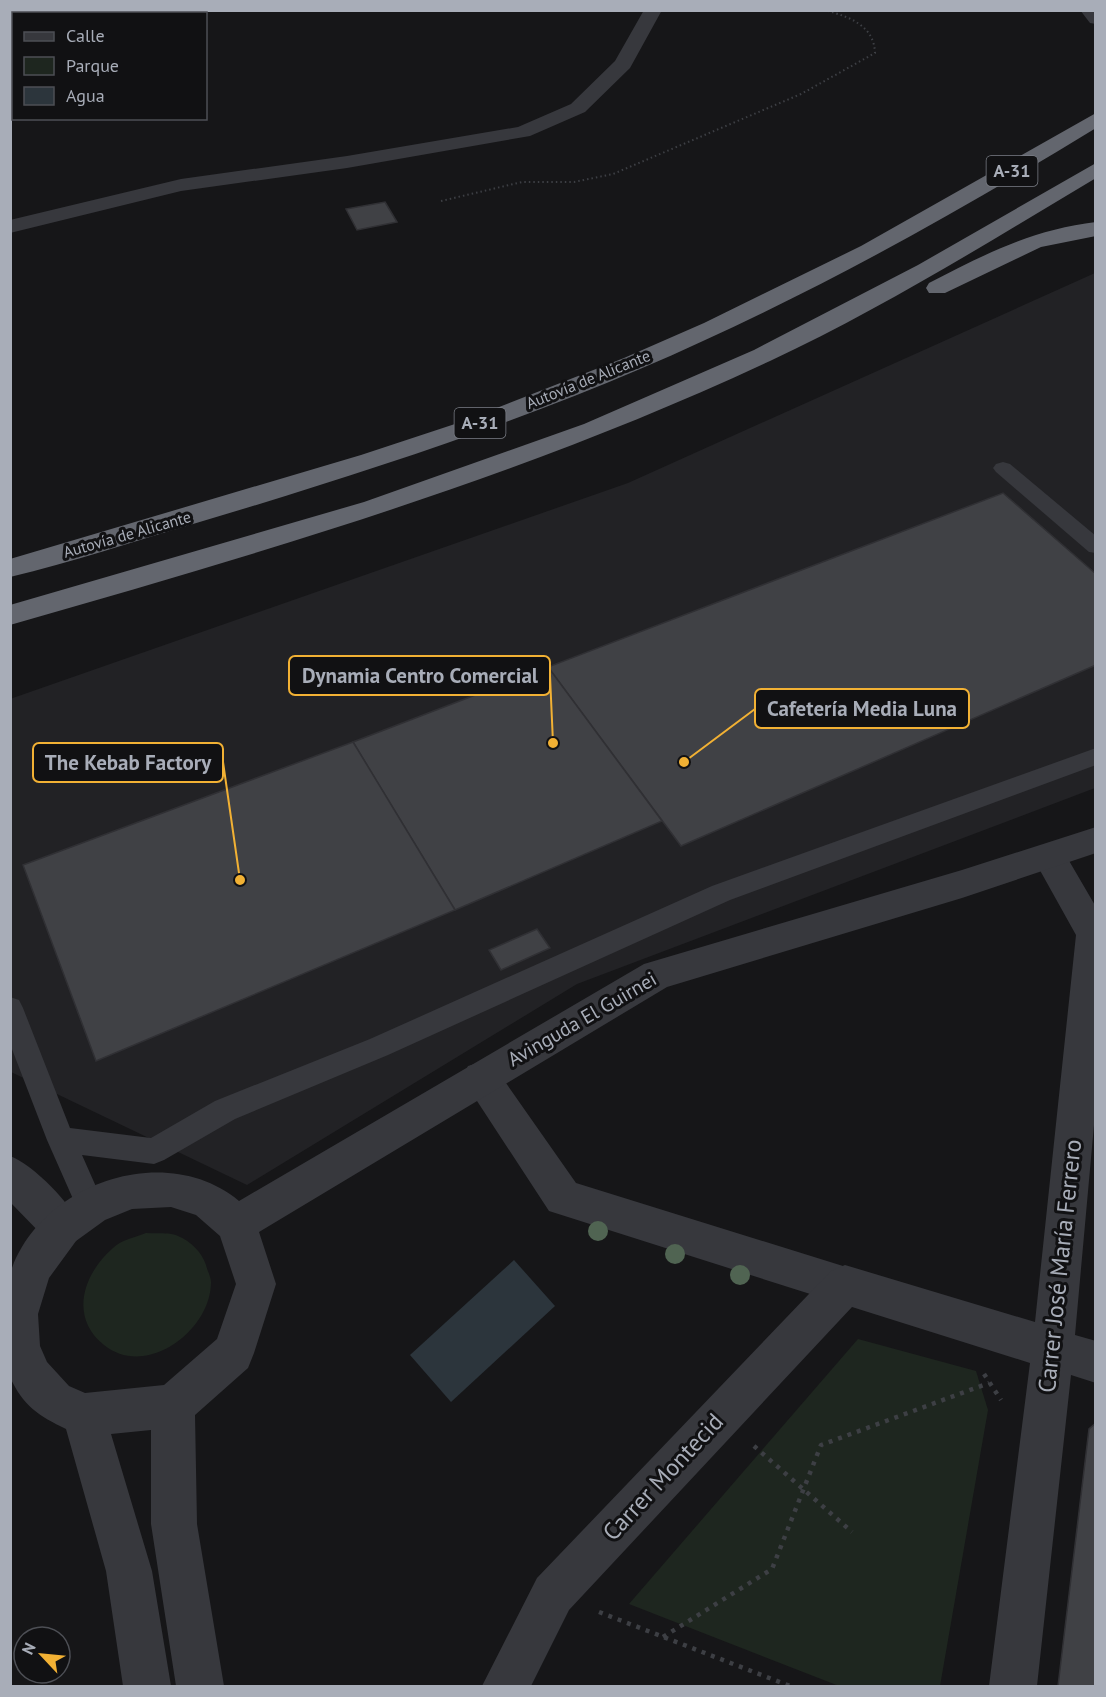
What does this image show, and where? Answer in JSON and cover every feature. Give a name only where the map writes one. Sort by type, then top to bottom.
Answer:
[{"type":"highway","name":"Autovía de Alicante","points":[[10,568],[293,485],[470,427],[600,376],[730,320],[872,250],[1012,171],[1095,119]]},
{"type":"highway","name":"A-31","points":[[10,615],[374,508],[593,429],[763,355],[926,270],[1095,169]]},
{"type":"highway","points":[[763,355],[839,338],[1015,248],[1081,230],[1095,230]]},
{"type":"street","points":[[10,227],[182,185],[347,162],[523,132],[578,108],[623,64],[653,10]]},
{"type":"street","points":[[1089,10],[1095,20]]},
{"type":"street","name":"Avinguda El Guirnei","points":[[236,1224],[656,975],[1095,840]]},
{"type":"street","name":"Carrer José María Ferrero","points":[[1013,1686],[1053,1350],[1094,934],[1049,856]]},
{"type":"street","points":[[481,1078],[563,1198],[1095,1362]]},
{"type":"street","points":[[10,1174],[77,1217]]},
{"type":"street","points":[[171,1189],[208,1200],[236,1224],[256,1284],[233,1353],[173,1406],[84,1416],[54,1401],[32,1377],[19,1347],[14,1310],[32,1268],[77,1217],[131,1191],[171,1189]]},
{"type":"street","name":"Carrer Montecid","points":[[506,1686],[553,1594],[844,1285]]},
{"type":"street","points":[[173,1406],[174,1524],[200,1686]]},
{"type":"street","points":[[84,1416],[129,1571],[147,1686]]},
{"type":"lane","points":[[1003,468],[1095,547]]},
{"type":"lane","points":[[131,1191],[154,1151],[225,1110],[379,1047],[721,893],[1095,756]]},
{"type":"lane","points":[[10,1008],[61,1140],[77,1217]]},
{"type":"lane","points":[[61,1140],[154,1151]]},
{"type":"path","points":[[441,201],[522,182],[574,182],[613,174],[801,94],[875,53],[876,43],[867,29],[849,18],[825,10]]},
{"type":"path","points":[[978,1365],[1002,1402]]},
{"type":"path","points":[[663,1637],[772,1569],[821,1445],[989,1383]]},
{"type":"path","points":[[744,1452],[759,1435]]},
{"type":"path","points":[[752,1443],[852,1532]]},
{"type":"path","points":[[553,1594],[790,1686]]},
{"type":"path","points":[[601,1613],[609,1604]]},
{"type":"shaded area","points":[[1095,273],[1095,788],[577,984],[247,1185],[11,1072],[10,699],[628,483]]},
{"type":"green space","points":[[146,1233],[175,1235],[183,1238],[195,1248],[202,1256],[211,1282],[208,1300],[200,1317],[173,1345],[156,1353],[138,1356],[121,1354],[104,1345],[93,1334],[86,1322],[84,1296],[94,1270],[103,1258],[120,1243]]},
{"type":"green space","points":[[858,1339],[976,1371],[988,1410],[940,1686],[839,1686],[629,1604]]},
{"type":"water","points":[[514,1260],[555,1306],[451,1402],[410,1355]]},
{"type":"building","points":[[385,202],[397,222],[357,230],[346,209]]},
{"type":"building","points":[[1003,493],[1096,574],[1096,665],[681,846],[548,667]]},
{"type":"building","points":[[548,667],[662,821],[455,910],[353,742]]},
{"type":"building","points":[[353,742],[455,910],[96,1061],[23,865]]},
{"type":"building","points":[[537,929],[550,948],[501,970],[489,950]]},
{"type":"building","points":[[1096,1423],[1096,1686],[1058,1686],[1089,1429]]},
{"type":"place","name":"Dynamia Centro Comercial","points":[[553,743]]},
{"type":"place","name":"Cafetería Media Luna","points":[[684,762]]},
{"type":"place","name":"The Kebab Factory","points":[[240,880]]}]
